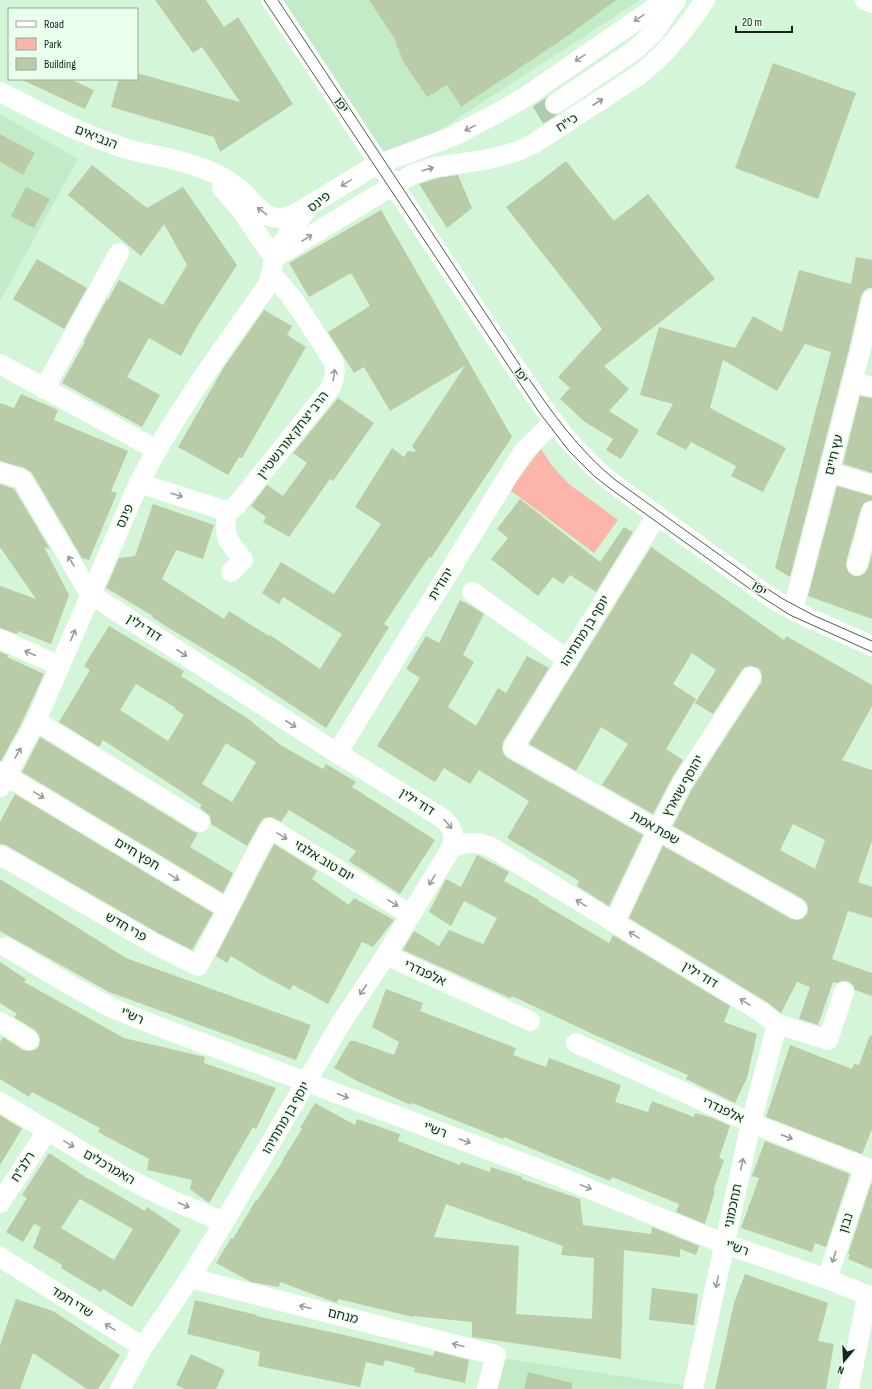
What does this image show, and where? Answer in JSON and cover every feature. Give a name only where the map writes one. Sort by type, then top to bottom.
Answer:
[{"type":"street","name":"יפו","points":[[271,0],[393,185],[554,422],[573,447],[597,470],[760,590],[793,610],[872,646]]},
{"type":"street","points":[[379,164],[451,137],[494,116],[525,97],[666,0]]},
{"type":"street","points":[[555,104],[635,50],[653,33],[676,0]]},
{"type":"street","points":[[865,0],[872,3]]},
{"type":"street","points":[[625,57],[659,42],[678,29],[701,7]]},
{"type":"street","name":"כי\"ח","points":[[393,185],[423,170],[501,156],[518,151],[533,144],[639,75],[676,41],[701,7]]},
{"type":"street","name":"הנביאים","points":[[0,92],[59,122],[113,145],[129,150],[169,158],[215,174],[231,182],[258,208],[272,217],[284,218],[310,205]]},
{"type":"street","name":"פינס","points":[[2,778],[36,721],[139,483],[157,450],[210,367],[267,286],[273,267],[289,233],[310,205],[379,164]]},
{"type":"street","name":"הנביאים","points":[[198,167],[214,180],[232,199],[273,267]]},
{"type":"street","name":"פינס","points":[[273,267],[393,185]]},
{"type":"street","points":[[44,389],[119,253]]},
{"type":"street","name":"הרב יצחק אורנשטיין","points":[[226,511],[235,507],[322,400],[329,390],[335,376],[333,361],[290,296],[278,282],[273,267]]},
{"type":"street","name":"עץ חיים","points":[[793,610],[853,382],[866,354],[871,304]]},
{"type":"street","points":[[0,364],[157,450]]},
{"type":"street","points":[[853,382],[872,387]]},
{"type":"street","name":"יהודית","points":[[337,753],[523,452],[554,422]]},
{"type":"street","name":"דוד ילין","points":[[0,472],[22,479],[90,594],[337,753],[442,818],[452,828],[454,841],[452,847]]},
{"type":"street","points":[[829,472],[872,485]]},
{"type":"street","points":[[139,483],[226,511],[226,531],[228,540],[243,560],[231,572]]},
{"type":"street","points":[[857,565],[872,511]]},
{"type":"street","name":"יוסף בן מתתיהו","points":[[513,748],[657,515]]},
{"type":"street","points":[[472,592],[568,660]]},
{"type":"street","points":[[0,640],[60,666]]},
{"type":"street","name":"יהוסף שוארץ","points":[[614,923],[682,783],[751,677]]},
{"type":"street","points":[[36,721],[200,822]]},
{"type":"street","name":"שפת אמת","points":[[513,748],[797,909]]},
{"type":"street","name":"חפץ חיים","points":[[2,778],[228,910]]},
{"type":"street","name":"יום טוב אלגזי","points":[[228,910],[251,862],[270,828],[411,915]]},
{"type":"street","name":"דוד ילין","points":[[452,847],[474,842],[489,846],[761,1012],[777,1024],[828,1040],[844,992]]},
{"type":"street","name":"יוסף בן מתתיהו","points":[[120,1389],[143,1347],[190,1278],[224,1222],[341,1022],[386,955],[452,847]]},
{"type":"street","name":"פרי חדש","points":[[0,855],[153,943],[198,966],[228,910]]},
{"type":"street","name":"רש\"י","points":[[6,947],[77,989],[110,1006],[149,1023],[555,1175],[725,1244],[827,1279],[870,1296]]},
{"type":"street","name":"אלפנדרי","points":[[386,955],[530,1021]]},
{"type":"street","points":[[0,1022],[29,1040]]},
{"type":"street","name":"תחכמוני","points":[[693,1389],[751,1123],[777,1024]]},
{"type":"street","name":"אלפנדרי","points":[[576,1043],[751,1123],[868,1168]]},
{"type":"street","name":"האמרכלים","points":[[0,1102],[123,1176],[169,1199],[224,1222]]},
{"type":"street","name":"רלב\"ח","points":[[0,1203],[47,1131]]},
{"type":"street","name":"נבון","points":[[827,1279],[868,1168]]},
{"type":"street","name":"שדי חמד","points":[[0,1257],[143,1347]]},
{"type":"street","name":"מנחם","points":[[190,1278],[496,1355],[487,1389]]},
{"type":"street","points":[[849,1389],[870,1296]]},
{"type":"shaded area","points":[[271,0],[640,0],[444,127],[384,161]]},
{"type":"shaded area","points":[[0,114],[78,159],[0,301]]},
{"type":"shaded area","points":[[501,1358],[686,1386],[685,1389],[492,1389]]},
{"type":"green space","points":[[541,449],[553,467],[569,484],[618,520],[594,553],[510,490]]},
{"type":"building","points":[[155,0],[206,0],[224,27],[238,17],[293,104],[220,152],[214,137],[111,107],[119,80],[138,80],[138,73],[240,102],[202,47],[193,53]]},
{"type":"building","points":[[369,0],[616,0],[569,35],[461,107],[447,85],[427,97],[403,61],[394,38]]},
{"type":"building","points":[[773,63],[856,93],[818,199],[735,168]]},
{"type":"building","points":[[22,80],[72,80],[94,90],[85,109]]},
{"type":"building","points":[[0,134],[35,153],[23,175],[0,162]]},
{"type":"building","points":[[566,161],[614,221],[648,194],[715,279],[604,366],[629,389],[609,411],[639,430],[621,459],[606,450],[613,439],[585,422],[560,399],[570,388],[558,377],[602,329],[506,207]]},
{"type":"building","points":[[92,165],[147,208],[183,187],[237,265],[198,325],[181,356],[149,338],[127,377],[160,395],[142,427],[62,383],[107,299],[108,300],[119,280],[163,305],[187,265],[164,224],[141,256],[68,195]]},
{"type":"building","points":[[458,175],[472,208],[447,228],[419,184],[438,178]]},
{"type":"building","points":[[26,187],[50,199],[34,228],[11,216]]},
{"type":"building","points":[[381,210],[512,437],[431,558],[429,557],[384,624],[389,627],[326,728],[237,669],[106,588],[119,558],[135,556],[153,504],[214,525],[203,559],[176,550],[162,579],[224,619],[229,611],[269,636],[270,635],[320,669],[342,634],[283,597],[279,604],[262,593],[281,562],[334,594],[381,524],[355,507],[392,448],[404,457],[408,451],[416,452],[412,446],[465,366],[390,411],[364,367],[354,373],[328,332],[370,306],[351,273],[309,297],[289,263]]},
{"type":"building","points":[[856,257],[872,260],[872,288],[868,288],[861,296],[849,349],[790,577],[775,568],[831,352],[805,344],[777,391],[723,360],[710,408],[786,448],[763,492],[731,476],[736,466],[691,442],[686,450],[656,434],[673,404],[640,395],[659,327],[735,348],[753,316],[782,332],[799,270],[851,284]]},
{"type":"building","points":[[37,259],[87,288],[64,329],[13,299]]},
{"type":"building","points":[[264,310],[292,326],[287,335],[306,347],[242,458],[239,457],[228,475],[178,447],[224,367]]},
{"type":"building","points":[[21,394],[58,410],[54,420],[128,451],[111,491],[117,493],[89,560],[82,558],[32,473],[25,468],[0,461],[0,403],[14,408]]},
{"type":"building","points":[[860,396],[872,398],[872,473],[843,464]]},
{"type":"building","points":[[338,398],[374,423],[333,481],[330,479],[289,537],[263,522],[266,517],[251,506],[267,485],[283,496],[307,463],[293,453]]},
{"type":"building","points":[[0,484],[14,489],[50,549],[44,547],[69,595],[51,644],[18,631],[17,634],[0,628],[0,586],[36,599],[0,547]]},
{"type":"building","points":[[837,486],[872,496],[872,500],[864,503],[861,508],[846,562],[846,567],[849,573],[854,576],[860,576],[865,573],[868,568],[872,554],[872,619],[808,596]]},
{"type":"building","points":[[520,499],[600,562],[624,527],[633,532],[596,592],[570,575],[563,584],[553,577],[538,596],[491,559],[508,538],[497,529]]},
{"type":"building","points":[[651,547],[784,640],[786,636],[872,685],[872,706],[842,760],[872,770],[872,841],[858,882],[872,887],[872,918],[848,911],[832,959],[872,973],[872,996],[855,990],[853,985],[848,981],[837,983],[833,982],[818,1025],[799,1019],[810,987],[797,982],[781,1013],[767,1002],[629,918],[663,846],[791,919],[802,919],[807,914],[807,904],[803,899],[673,826],[692,789],[761,683],[761,671],[758,668],[751,666],[745,667],[742,670],[713,714],[695,703],[716,670],[692,653],[673,684],[696,699],[666,749],[683,760],[653,814],[602,785],[628,744],[601,727],[576,771],[529,744]],"holes":[[[793,824],[825,840],[815,869],[780,850]]]},
{"type":"building","points":[[460,600],[484,614],[463,655],[474,662],[448,707],[476,726],[498,688],[506,693],[527,656],[549,668],[503,742],[503,753],[507,758],[643,835],[609,906],[577,886],[579,881],[507,838],[529,801],[479,770],[470,784],[444,768],[435,782],[377,746],[420,678],[406,669],[426,636],[439,643]]},
{"type":"building","points":[[109,626],[184,671],[181,676],[253,722],[282,746],[323,769],[326,764],[356,782],[352,787],[435,840],[400,894],[349,861],[356,851],[289,810],[281,822],[271,817],[264,818],[247,846],[211,824],[210,816],[200,808],[202,805],[103,740],[99,747],[59,722],[90,670],[84,666]],"holes":[[[136,684],[176,708],[175,709],[184,715],[168,741],[120,710]],[[226,743],[256,762],[232,802],[202,784]]]},
{"type":"building","points":[[0,652],[8,655],[7,657],[44,674],[21,724],[1,761],[0,761]]},
{"type":"building","points":[[40,737],[194,832],[198,833],[190,847],[233,873],[223,893],[22,772]]},
{"type":"building","points":[[15,794],[213,913],[192,950],[158,933],[6,845],[0,844],[0,822]]},
{"type":"building","points":[[274,844],[317,871],[312,879],[349,905],[354,898],[394,920],[373,947],[362,942],[328,1004],[293,985],[290,990],[231,956],[227,963],[216,956]]},
{"type":"building","points":[[477,855],[509,872],[504,881],[539,900],[538,901],[609,943],[613,935],[730,1006],[724,1022],[757,1034],[747,1078],[735,1103],[686,1079],[688,1075],[597,1036],[512,996],[510,998],[403,950],[414,931],[439,946],[449,930],[483,944],[497,918],[464,901],[451,926],[429,912],[446,879],[461,887]]},
{"type":"building","points":[[0,879],[126,958],[311,1025],[296,1060],[109,992],[0,931]]},
{"type":"building","points":[[0,962],[26,979],[24,982],[124,1038],[205,1057],[204,1063],[276,1088],[256,1129],[253,1127],[209,1203],[190,1189],[192,1180],[147,1170],[149,1159],[98,1132],[100,1128],[32,1092],[29,1097],[0,1079],[0,1042],[3,1037],[23,1050],[28,1051],[35,1050],[39,1046],[40,1040],[39,1035],[35,1030],[14,1017],[17,1014],[0,1003]]},
{"type":"building","points":[[386,989],[423,1003],[420,1011],[516,1048],[513,1055],[546,1067],[549,1058],[621,1085],[615,1102],[648,1112],[652,1101],[694,1117],[695,1113],[713,1118],[730,1126],[719,1158],[724,1160],[713,1191],[715,1191],[705,1224],[676,1212],[679,1204],[612,1177],[610,1181],[504,1137],[503,1139],[412,1103],[411,1105],[359,1082],[334,1068],[350,1041],[355,1041],[394,1055],[399,1042],[372,1027]]},
{"type":"building","points":[[870,1035],[872,1036],[872,1129],[862,1154],[766,1117],[790,1045],[852,1069],[854,1064],[859,1065]]},
{"type":"building","points":[[315,1103],[355,1125],[357,1119],[400,1134],[398,1141],[460,1165],[461,1162],[490,1172],[491,1167],[580,1199],[583,1225],[651,1234],[652,1227],[699,1246],[696,1255],[680,1249],[680,1257],[624,1250],[621,1359],[472,1337],[472,1322],[413,1317],[338,1299],[337,1303],[280,1282],[279,1287],[251,1282],[216,1263],[284,1159],[302,1129],[300,1128]],"holes":[[[446,1204],[563,1246],[561,1255],[594,1258],[592,1319],[516,1314],[519,1246],[434,1237]]]},
{"type":"building","points":[[0,1115],[22,1129],[0,1165]]},
{"type":"building","points":[[765,1141],[850,1174],[826,1247],[815,1243],[812,1252],[741,1228],[759,1178],[752,1176]]},
{"type":"building","points":[[49,1153],[90,1180],[145,1211],[147,1207],[181,1230],[132,1307],[103,1289],[101,1292],[61,1268],[62,1265],[33,1248],[41,1227],[34,1224],[23,1242],[6,1232],[27,1198],[22,1195]],"holes":[[[80,1199],[133,1229],[114,1260],[61,1228]]]},
{"type":"building","points":[[871,1184],[872,1269],[848,1259],[850,1255],[848,1254]]},
{"type":"building","points":[[745,1274],[828,1303],[818,1341],[834,1344],[826,1389],[715,1389],[734,1303]]},
{"type":"building","points":[[652,1288],[698,1294],[694,1325],[649,1320]]},
{"type":"building","points":[[16,1299],[53,1311],[120,1355],[98,1389],[87,1389],[33,1353],[20,1389],[0,1389],[0,1345]]},
{"type":"building","points":[[195,1300],[257,1315],[256,1316],[433,1356],[435,1351],[469,1360],[465,1383],[414,1372],[415,1368],[385,1360],[383,1366],[366,1362],[360,1387],[258,1366],[260,1352],[237,1346],[237,1344],[236,1346],[187,1334]]},
{"type":"building","points":[[191,1354],[225,1370],[216,1389],[185,1389],[176,1385]]},
{"type":"building","points":[[528,1372],[572,1383],[572,1389],[524,1389]]},
{"type":"tunnel","points":[[538,115],[555,104]]},
{"type":"tram line","points":[[264,0],[539,412],[569,451],[593,475],[608,487],[757,594],[790,615],[872,652]]},
{"type":"tram line","points":[[278,0],[546,404],[589,456],[614,479],[763,586],[783,599],[815,616],[872,641]]}]
